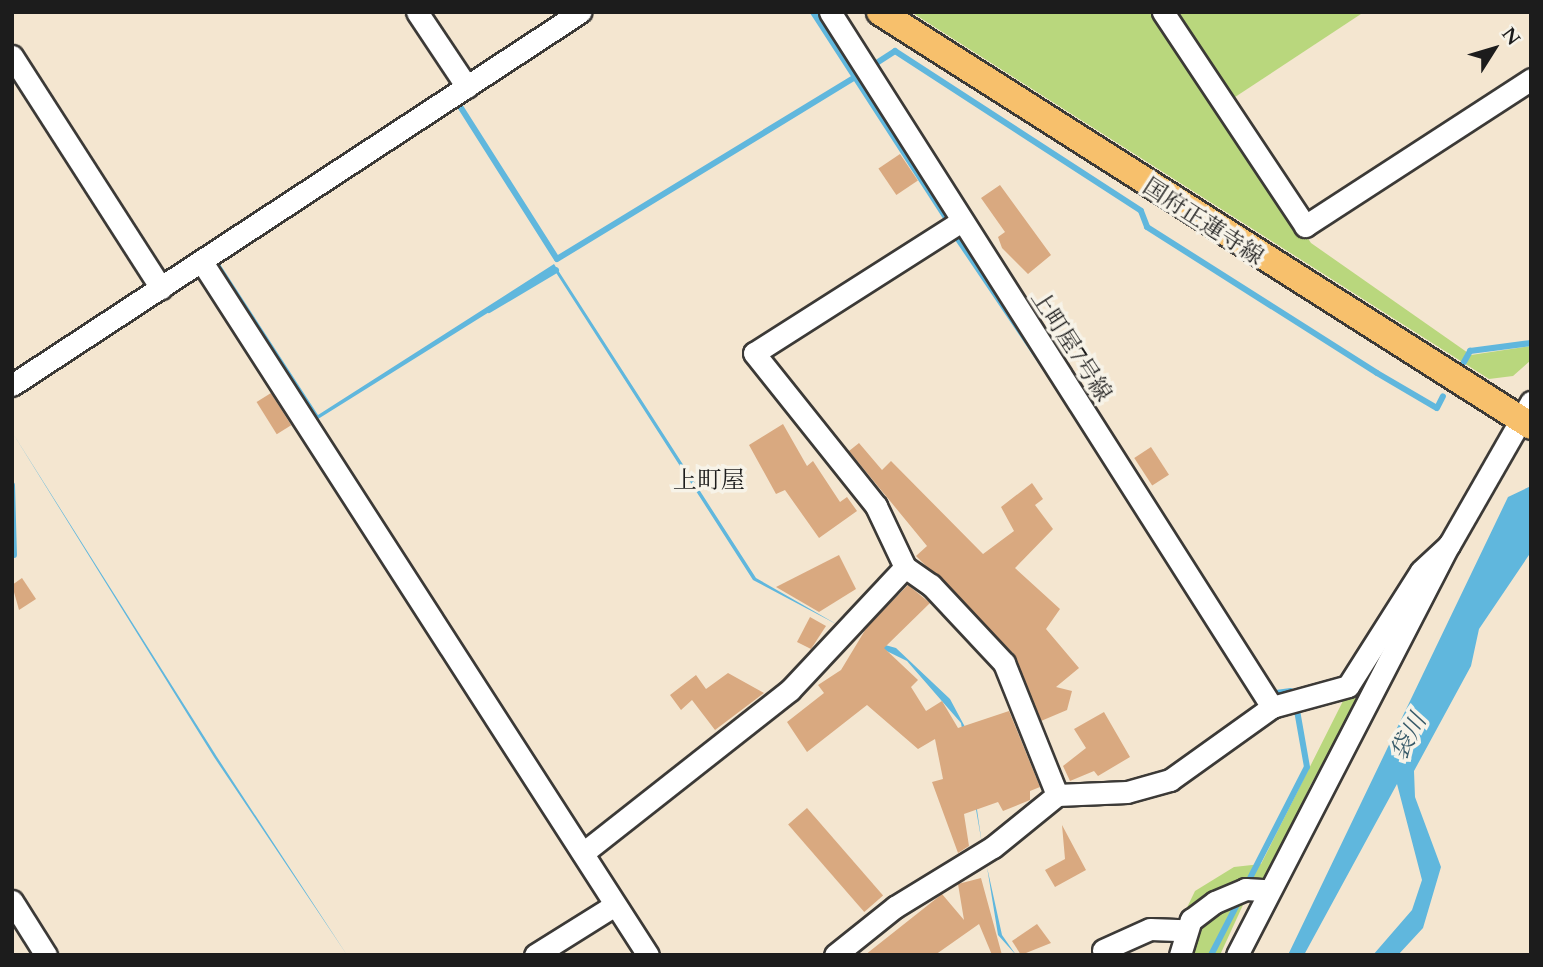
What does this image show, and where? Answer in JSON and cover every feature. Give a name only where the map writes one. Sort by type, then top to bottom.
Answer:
[{"type":"main road","name":"国府正蓮寺線","points":[[880,12],[1528,416]]},
{"type":"street","points":[[416,12],[467,88]]},
{"type":"street","points":[[12,385],[580,12]]},
{"type":"street","name":"上町屋7号線","points":[[830,12],[960,222],[1272,707]]},
{"type":"street","points":[[1163,12],[1305,226],[1531,79]]},
{"type":"street","points":[[12,56],[161,288]]},
{"type":"street","points":[[960,222],[754,354],[876,506],[905,567],[931,585],[1003,663],[1057,795]]},
{"type":"street","points":[[202,262],[648,955]]},
{"type":"street","points":[[1237,955],[1267,890],[1449,545],[1528,416]]},
{"type":"street","points":[[835,955],[895,907],[993,847],[1057,795],[1127,792],[1170,780],[1272,707],[1348,686],[1421,571],[1449,545]]},
{"type":"street","points":[[583,853],[790,690],[905,567]]},
{"type":"street","points":[[1180,955],[1184,930],[1215,902],[1245,889],[1267,890]]},
{"type":"street","points":[[12,901],[46,955]]},
{"type":"street","points":[[535,955],[615,905]]},
{"type":"street","points":[[1103,950],[1150,929],[1184,930]]},
{"type":"green space","points":[[911,12],[1157,12],[1311,243],[1471,355],[1531,346],[1531,360],[1513,376],[1489,379]]},
{"type":"green space","points":[[1168,12],[1364,12],[1229,101]]},
{"type":"green space","points":[[1426,577],[1310,786],[1266,883],[1181,920],[1195,891],[1234,867],[1261,864],[1345,697]]},
{"type":"green space","points":[[1248,894],[1220,955],[1184,955],[1189,934]]},
{"type":"water","points":[[218,261],[318,415],[554,264],[756,578],[838,625],[753,580],[555,271],[318,419],[213,263]]},
{"type":"water","points":[[197,273],[199,276],[12,399],[12,394]]},
{"type":"water","points":[[12,432],[217,757],[347,955],[214,757]]},
{"type":"water","name":"袋川","points":[[1531,486],[1531,552],[1479,629],[1471,666],[1414,771],[1415,797],[1441,867],[1423,928],[1398,955],[1373,955],[1412,910],[1422,880],[1397,784],[1304,955],[1288,955],[1508,497]]},
{"type":"water","points":[[860,638],[896,648],[950,699],[965,727],[982,844],[961,723],[907,661]]},
{"type":"water","points":[[987,867],[1002,935],[1016,955],[998,935]]},
{"type":"building","points":[[900,154],[918,181],[896,195],[878,169]]},
{"type":"building","points":[[1000,185],[1051,255],[1028,274],[1002,248],[998,237],[1005,232],[981,198]]},
{"type":"building","points":[[271,393],[291,425],[277,434],[257,402]]},
{"type":"building","points":[[783,424],[807,466],[813,461],[840,502],[847,497],[857,511],[819,538],[785,490],[776,494],[749,445]]},
{"type":"building","points":[[859,443],[882,470],[891,461],[983,554],[1014,531],[1001,507],[1032,483],[1043,499],[1035,505],[1053,529],[1015,568],[1060,609],[1046,629],[1079,668],[1056,687],[1072,691],[1067,710],[1041,721],[1014,654],[916,556],[927,546],[849,451]]},
{"type":"building","points":[[1151,447],[1169,475],[1152,486],[1134,458]]},
{"type":"building","points":[[839,555],[856,589],[819,612],[776,587]]},
{"type":"building","points":[[22,578],[36,599],[19,610],[12,585]]},
{"type":"building","points":[[908,585],[930,603],[884,648],[918,680],[911,687],[926,711],[942,701],[958,728],[1009,711],[1040,787],[1030,791],[1030,800],[1003,811],[998,802],[964,814],[969,846],[958,853],[932,782],[943,779],[935,739],[918,749],[867,705],[807,752],[787,722],[824,693],[818,685],[841,670],[867,627]]},
{"type":"building","points":[[810,617],[826,626],[811,649],[797,642]]},
{"type":"building","points":[[728,673],[764,693],[715,730],[692,700],[681,710],[670,695],[696,675],[706,689]]},
{"type":"building","points":[[1104,712],[1130,757],[1098,776],[1094,771],[1070,781],[1063,766],[1086,748],[1074,729]]},
{"type":"building","points":[[807,808],[883,896],[864,912],[788,824]]},
{"type":"building","points":[[1062,825],[1086,870],[1055,887],[1045,870],[1065,859]]},
{"type":"building","points":[[981,878],[1002,955],[992,955],[979,924],[935,955],[865,955],[942,894],[964,920],[958,884]]},
{"type":"building","points":[[1037,924],[1051,943],[1021,955],[1012,941]]},
{"type":"waterway","points":[[813,12],[945,216]]},
{"type":"waterway","points":[[875,64],[895,51],[1141,211],[1147,227],[1377,373],[1437,408],[1443,396]]},
{"type":"waterway","points":[[456,100],[557,259],[854,78]]},
{"type":"waterway","points":[[958,239],[1059,389]]},
{"type":"waterway","points":[[489,310],[556,270]]},
{"type":"waterway","points":[[1464,362],[1470,351],[1531,343]]},
{"type":"waterway","points":[[12,485],[14,555]]},
{"type":"waterway","points":[[1276,693],[1291,691]]},
{"type":"waterway","points":[[1247,884],[1307,767],[1297,710]]},
{"type":"waterway","points":[[1211,955],[1241,897]]},
{"type":"district","name":"上町屋","points":[[709,481]]}]
